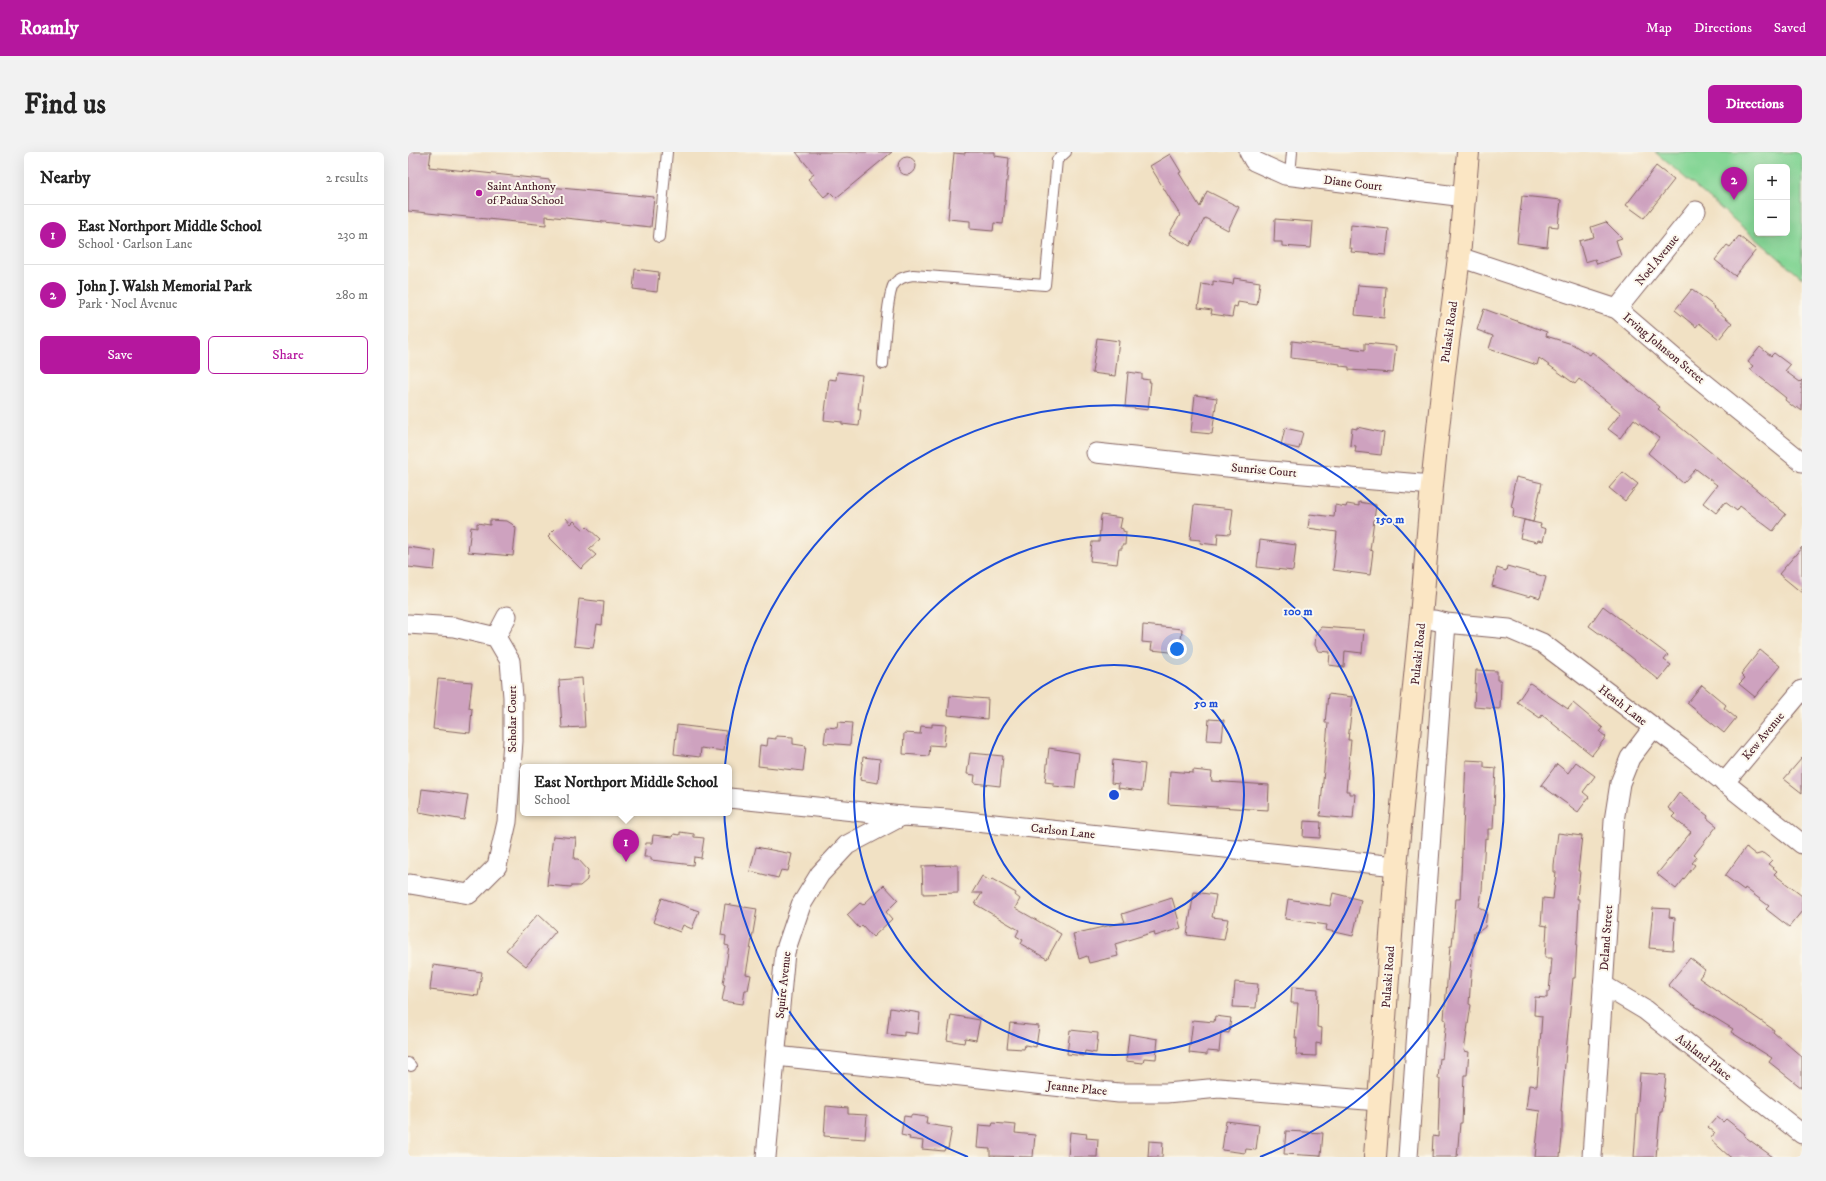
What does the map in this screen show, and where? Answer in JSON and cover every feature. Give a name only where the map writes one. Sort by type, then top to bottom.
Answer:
[{"type":"main road","name":"Pulaski Road","points":[[1375,1157],[1396,866],[1422,617],[1432,484],[1459,257],[1468,152]]},
{"type":"street","name":"Diane Court","points":[[1249,152],[1254,161],[1285,175],[1465,197]]},
{"type":"street","name":"Noel Avenue","points":[[1617,309],[1696,211]]},
{"type":"street","name":"Irving Johnson Street","points":[[1459,257],[1617,309],[1687,369],[1802,462]]},
{"type":"street","name":"Sunrise Court","points":[[1096,453],[1246,469],[1432,484]]},
{"type":"street","points":[[408,624],[454,627],[496,637],[507,616]]},
{"type":"street","name":"Heath Lane","points":[[1422,617],[1446,623],[1509,629],[1542,643],[1802,844]]},
{"type":"street","points":[[1408,1157],[1446,623]]},
{"type":"street","name":"Scholar Court","points":[[410,884],[469,894],[497,866],[507,822],[513,741],[513,697],[510,661],[496,637]]},
{"type":"street","name":"Kew Avenue","points":[[1724,783],[1802,690]]},
{"type":"street","name":"Deland Street","points":[[1592,1157],[1614,821],[1620,783],[1630,758],[1653,728]]},
{"type":"street","name":"Carlson Lane","points":[[732,798],[902,816],[947,819],[1396,866]]},
{"type":"street","name":"Squire Avenue","points":[[766,1157],[784,952],[801,905],[820,874],[847,845],[902,816]]},
{"type":"street","name":"Ashland Place","points":[[1603,985],[1645,1010],[1802,1134]]},
{"type":"street","name":"Jeanne Place","points":[[776,1056],[1119,1093],[1167,1092],[1218,1088],[1378,1101]]},
{"type":"lane","points":[[659,237],[667,152]]},
{"type":"lane","points":[[883,364],[890,297],[894,284],[904,276],[913,275],[1045,285],[1058,160],[1066,152]]},
{"type":"lane","points":[[1290,175],[1292,152]]},
{"type":"green space","points":[[1655,152],[1802,152],[1802,278]]},
{"type":"building","name":"Saint Anthony of Padua School","points":[[408,152],[431,152],[429,167],[550,180],[550,187],[654,197],[651,227],[546,216],[546,225],[408,211]]},
{"type":"building","points":[[796,152],[892,152],[836,198],[830,192],[824,197],[808,179],[814,174]]},
{"type":"building","points":[[965,152],[995,152],[995,156],[1009,158],[1003,224],[994,223],[993,231],[970,229],[970,221],[948,219],[954,153],[965,154]]},
{"type":"building","points":[[1170,154],[1181,172],[1179,173],[1200,207],[1207,191],[1239,207],[1228,230],[1205,218],[1190,246],[1169,234],[1180,215],[1150,166]]},
{"type":"building","points":[[907,157],[914,159],[916,166],[914,173],[907,175],[900,173],[898,166],[900,159]]},
{"type":"building","points":[[1656,166],[1674,180],[1644,218],[1626,205]]},
{"type":"building","points":[[1522,196],[1561,200],[1558,227],[1549,226],[1547,247],[1517,243]]},
{"type":"building","points":[[1275,219],[1313,222],[1311,248],[1282,246],[1282,242],[1274,242]]},
{"type":"building","points":[[1606,222],[1622,238],[1616,240],[1621,256],[1597,264],[1595,259],[1585,262],[1579,241],[1594,237],[1591,227]]},
{"type":"building","points":[[1351,225],[1389,229],[1386,255],[1351,252],[1352,248],[1349,248]]},
{"type":"building","points":[[1739,236],[1756,250],[1735,276],[1715,260],[1727,245],[1730,247]]},
{"type":"building","points":[[635,269],[659,272],[657,292],[633,289]]},
{"type":"building","points":[[1234,278],[1260,282],[1257,305],[1238,302],[1237,307],[1234,306],[1232,317],[1211,314],[1212,310],[1198,308],[1202,284],[1213,286],[1213,281],[1233,284]]},
{"type":"building","points":[[1358,285],[1386,287],[1384,318],[1355,315]]},
{"type":"building","points":[[1692,289],[1732,323],[1719,339],[1699,323],[1696,327],[1675,310]]},
{"type":"building","points":[[1484,309],[1547,332],[1546,336],[1572,344],[1590,355],[1592,352],[1660,407],[1658,409],[1786,514],[1773,531],[1740,506],[1737,511],[1725,502],[1716,513],[1703,503],[1717,485],[1696,469],[1683,483],[1648,453],[1659,438],[1634,419],[1620,438],[1608,429],[1621,413],[1579,379],[1575,384],[1539,358],[1537,365],[1489,349],[1493,336],[1477,330]]},
{"type":"building","points":[[1097,338],[1119,341],[1115,376],[1092,373]]},
{"type":"building","points":[[1292,341],[1365,350],[1365,343],[1396,346],[1393,373],[1349,370],[1349,367],[1340,366],[1340,364],[1291,358]]},
{"type":"building","points":[[1760,347],[1771,356],[1774,353],[1790,365],[1785,371],[1800,382],[1802,380],[1802,411],[1797,407],[1796,409],[1785,400],[1786,398],[1750,369],[1753,366],[1748,362]]},
{"type":"building","points":[[837,372],[862,375],[858,409],[861,409],[859,426],[824,420],[829,379],[836,380]]},
{"type":"building","points":[[1128,372],[1142,374],[1142,379],[1150,380],[1148,410],[1125,407]]},
{"type":"building","points":[[1195,395],[1217,398],[1212,434],[1191,432]]},
{"type":"building","points":[[1357,427],[1384,433],[1381,455],[1355,452],[1356,446],[1350,445],[1352,428],[1357,429]]},
{"type":"building","points":[[1285,428],[1303,432],[1299,449],[1281,445]]},
{"type":"building","points":[[1623,472],[1638,484],[1625,501],[1609,488]]},
{"type":"building","points":[[1516,477],[1542,483],[1533,522],[1513,517],[1514,508],[1511,507]]},
{"type":"building","points":[[1359,502],[1376,505],[1370,550],[1373,551],[1370,575],[1333,570],[1337,532],[1308,528],[1310,514],[1334,517],[1335,505],[1346,507],[1347,504],[1359,506]]},
{"type":"building","points":[[1194,505],[1233,509],[1230,534],[1218,533],[1217,545],[1200,543],[1201,540],[1190,539]]},
{"type":"building","points":[[1101,515],[1122,518],[1120,528],[1126,532],[1125,545],[1122,545],[1122,549],[1119,549],[1117,564],[1090,561],[1092,542],[1099,542]]},
{"type":"building","points":[[566,518],[571,524],[574,521],[584,530],[587,527],[600,539],[589,549],[596,555],[581,569],[548,536]]},
{"type":"building","points":[[490,520],[507,521],[516,528],[513,556],[468,552],[471,527],[477,528],[477,523],[490,525]]},
{"type":"building","points":[[1524,520],[1541,524],[1540,527],[1546,529],[1543,541],[1538,540],[1537,542],[1520,538]]},
{"type":"building","points":[[1260,540],[1296,545],[1293,571],[1257,567]]},
{"type":"building","points":[[408,547],[436,551],[434,570],[408,567]]},
{"type":"building","points":[[1802,547],[1802,593],[1779,574]]},
{"type":"building","points":[[1507,566],[1546,577],[1540,598],[1531,595],[1530,597],[1492,586],[1497,568],[1506,571]]},
{"type":"building","points":[[579,599],[604,602],[602,625],[597,624],[593,648],[574,646]]},
{"type":"building","points":[[1603,606],[1668,655],[1664,660],[1671,665],[1659,680],[1630,656],[1589,626]]},
{"type":"building","points":[[1143,625],[1182,629],[1180,653],[1151,650],[1152,643],[1142,642]]},
{"type":"building","points":[[1321,627],[1364,630],[1362,653],[1345,651],[1344,667],[1329,665],[1330,652],[1318,651],[1315,645],[1316,633]]},
{"type":"building","points":[[1760,650],[1780,666],[1755,697],[1739,684],[1745,678],[1741,674]]},
{"type":"building","points":[[1476,670],[1497,671],[1497,680],[1501,680],[1500,709],[1474,707]]},
{"type":"building","points":[[582,678],[585,727],[562,728],[559,680]]},
{"type":"building","points":[[438,679],[472,682],[469,708],[472,709],[470,733],[433,729]]},
{"type":"building","points":[[1530,683],[1568,709],[1573,703],[1603,728],[1600,732],[1606,737],[1592,755],[1542,715],[1540,718],[1517,702]]},
{"type":"building","points":[[1702,685],[1726,705],[1724,708],[1736,718],[1724,733],[1687,703]]},
{"type":"building","points":[[1328,694],[1353,697],[1348,740],[1351,740],[1346,791],[1349,791],[1349,794],[1355,794],[1353,819],[1320,816],[1328,723],[1325,723]]},
{"type":"building","points":[[950,696],[988,699],[987,719],[948,715]]},
{"type":"building","points":[[1209,719],[1224,720],[1222,741],[1207,740]]},
{"type":"building","points":[[838,722],[852,723],[850,745],[824,743],[826,727],[837,728]]},
{"type":"building","points":[[932,724],[946,725],[944,746],[930,745],[929,756],[903,754],[904,733],[920,734],[921,726],[932,727]]},
{"type":"building","points":[[677,725],[726,731],[724,751],[701,748],[700,757],[674,754]]},
{"type":"building","points":[[776,736],[793,737],[793,744],[806,746],[803,771],[758,766],[760,745],[767,746],[768,738],[776,739]]},
{"type":"building","points":[[1049,748],[1079,753],[1075,788],[1053,786],[1053,783],[1045,782]]},
{"type":"building","points":[[970,753],[1003,756],[1000,786],[974,783],[975,775],[967,774]]},
{"type":"building","points":[[863,757],[880,759],[878,783],[860,780]]},
{"type":"building","points":[[1802,758],[1802,793],[1784,779]]},
{"type":"building","points":[[1113,760],[1145,764],[1142,791],[1118,788],[1119,784],[1111,783]]},
{"type":"building","points":[[1466,760],[1484,761],[1484,767],[1496,768],[1493,829],[1488,829],[1488,839],[1485,838],[1482,891],[1479,907],[1487,912],[1485,927],[1478,932],[1474,932],[1469,1004],[1471,1005],[1464,1051],[1469,1052],[1467,1075],[1464,1075],[1462,1123],[1460,1123],[1457,1157],[1432,1157],[1433,1136],[1438,1137],[1440,1079],[1438,1079],[1440,1058],[1442,1059],[1446,1020],[1444,1019],[1450,946],[1452,946],[1456,899],[1460,899]]},
{"type":"building","points":[[1576,762],[1595,776],[1583,792],[1589,797],[1578,812],[1541,785],[1557,764],[1568,773]]},
{"type":"building","points":[[1193,770],[1212,772],[1211,781],[1269,785],[1268,810],[1168,804],[1170,771],[1193,773]]},
{"type":"building","points":[[422,789],[468,795],[464,820],[419,812]]},
{"type":"building","points":[[1679,793],[1708,816],[1707,818],[1717,826],[1694,855],[1697,857],[1692,863],[1695,865],[1676,889],[1657,874],[1691,832],[1672,817],[1675,814],[1668,808]]},
{"type":"building","points":[[1304,821],[1321,822],[1320,838],[1303,837]]},
{"type":"building","points":[[680,832],[694,834],[694,837],[704,838],[701,858],[694,857],[693,865],[651,860],[651,857],[644,857],[646,843],[652,843],[653,835],[673,837],[674,834],[680,835]]},
{"type":"building","points":[[1558,833],[1582,836],[1578,871],[1580,871],[1577,899],[1579,899],[1579,903],[1575,978],[1573,978],[1561,1111],[1562,1137],[1560,1157],[1535,1157],[1540,1111],[1526,1109],[1529,1085],[1537,1086],[1542,1016],[1534,1015],[1535,997],[1547,998],[1547,992],[1549,992],[1552,958],[1545,958],[1547,926],[1541,925],[1543,898],[1553,899],[1556,872],[1554,872],[1554,865]]},
{"type":"building","points":[[553,836],[576,838],[574,859],[578,859],[588,870],[587,880],[580,886],[571,887],[547,885]]},
{"type":"building","points":[[756,847],[792,854],[788,871],[781,870],[778,878],[750,871]]},
{"type":"building","points":[[1746,847],[1756,855],[1763,853],[1772,860],[1768,864],[1777,871],[1774,874],[1802,896],[1802,911],[1789,927],[1766,909],[1769,906],[1745,888],[1744,890],[1725,876]]},
{"type":"building","points":[[958,865],[958,893],[923,894],[922,866]]},
{"type":"building","points":[[982,876],[990,881],[992,879],[1016,893],[1015,895],[1020,899],[1015,908],[1061,934],[1047,959],[1021,944],[1023,940],[1016,936],[1019,930],[975,904],[982,893],[972,893]]},
{"type":"building","points":[[884,885],[898,900],[886,912],[892,919],[873,937],[862,925],[859,928],[847,915],[860,903],[863,905]]},
{"type":"building","points":[[1194,892],[1216,895],[1212,917],[1228,919],[1224,940],[1187,935]]},
{"type":"building","points":[[1333,893],[1361,900],[1353,936],[1326,930],[1327,925],[1285,919],[1288,899],[1330,906]]},
{"type":"building","points":[[662,898],[699,911],[692,929],[683,925],[680,932],[653,922]]},
{"type":"building","points":[[1172,898],[1181,928],[1155,936],[1154,932],[1115,944],[1118,956],[1089,963],[1087,956],[1079,959],[1073,934],[1125,922],[1122,914]]},
{"type":"building","points":[[725,904],[757,909],[746,974],[751,975],[748,990],[745,990],[743,1004],[722,1001],[729,946],[725,945],[726,936],[721,935]]},
{"type":"building","points":[[1653,908],[1670,909],[1669,917],[1675,918],[1673,950],[1649,948]]},
{"type":"building","points":[[538,914],[556,931],[526,966],[506,950]]},
{"type":"building","points":[[1690,958],[1705,970],[1699,978],[1774,1030],[1773,1032],[1802,1057],[1802,1088],[1769,1062],[1772,1058],[1731,1032],[1733,1029],[1692,1004],[1668,985]]},
{"type":"building","points":[[433,965],[482,972],[478,996],[430,990]]},
{"type":"building","points":[[1235,982],[1258,984],[1256,1008],[1233,1007]]},
{"type":"building","points":[[1292,987],[1318,989],[1317,1027],[1322,1028],[1321,1044],[1316,1043],[1316,1056],[1296,1055],[1297,1038],[1295,1038],[1298,1003],[1291,1003]]},
{"type":"building","points":[[890,1008],[920,1013],[918,1034],[904,1032],[904,1036],[887,1034]]},
{"type":"building","points":[[951,1015],[980,1020],[976,1040],[965,1038],[964,1043],[947,1040]]},
{"type":"building","points":[[1215,1016],[1231,1018],[1229,1033],[1221,1032],[1219,1052],[1207,1051],[1207,1055],[1189,1053],[1193,1020],[1214,1022]]},
{"type":"building","points":[[1010,1023],[1039,1026],[1036,1047],[1025,1045],[1024,1049],[1007,1048]]},
{"type":"building","points":[[1070,1030],[1098,1033],[1096,1053],[1085,1051],[1084,1056],[1067,1054]]},
{"type":"building","points":[[1129,1034],[1158,1039],[1156,1059],[1144,1058],[1143,1063],[1126,1061]]},
{"type":"building","points":[[1640,1073],[1666,1075],[1662,1112],[1660,1112],[1656,1157],[1634,1157]]},
{"type":"building","points":[[826,1106],[848,1108],[848,1114],[867,1115],[865,1139],[824,1136]]},
{"type":"building","points":[[911,1115],[927,1117],[926,1124],[952,1128],[948,1149],[945,1148],[944,1151],[922,1149],[923,1141],[909,1139],[910,1137],[901,1135],[904,1116],[911,1117]]},
{"type":"building","points":[[1717,1117],[1723,1122],[1726,1119],[1745,1134],[1744,1136],[1773,1157],[1730,1157],[1710,1139],[1715,1133],[1708,1127]]},
{"type":"building","points":[[1226,1121],[1259,1125],[1256,1150],[1246,1149],[1245,1153],[1222,1150]]},
{"type":"building","points":[[993,1123],[1016,1125],[1015,1133],[1035,1135],[1033,1157],[990,1156],[990,1149],[977,1148],[979,1125],[992,1126]]},
{"type":"building","points":[[1286,1131],[1323,1133],[1321,1156],[1284,1154]]},
{"type":"building","points":[[1070,1132],[1087,1134],[1086,1138],[1098,1139],[1097,1157],[1068,1157]]},
{"type":"building","points":[[1149,1141],[1163,1142],[1162,1157],[1148,1157]]},
{"type":"place","name":"Saint Anthony of Padua School","points":[[479,193]]},
{"type":"place","name":"John J. Walsh Memorial Park","points":[[1734,200]]},
{"type":"place","name":"East Northport Middle School","points":[[626,862]]}]
